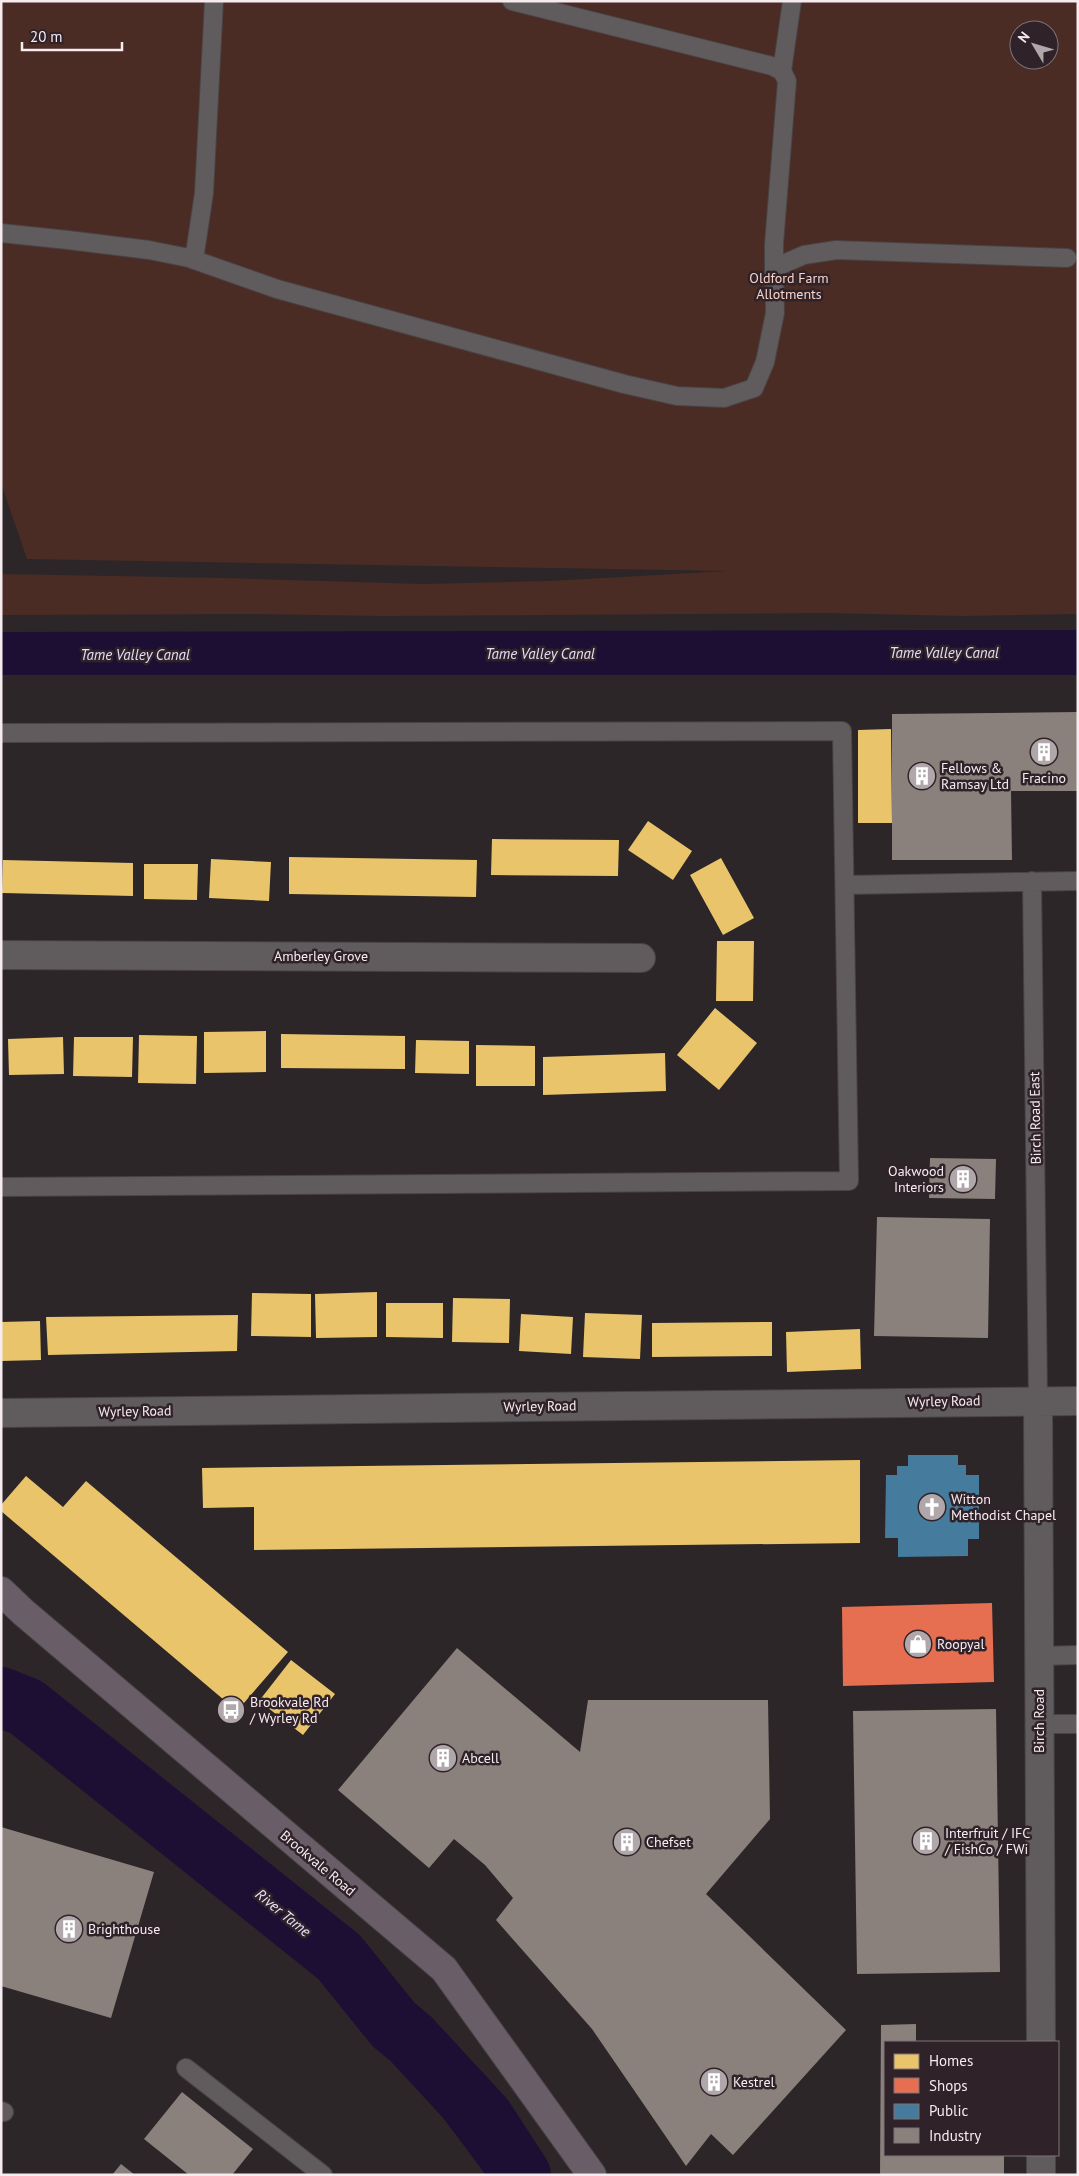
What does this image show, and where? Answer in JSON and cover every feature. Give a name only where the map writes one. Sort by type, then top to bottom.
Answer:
[{"type":"main road","name":"Brookvale Road","points":[[1,1591],[23,1612],[444,1969],[592,2175]]},
{"type":"street","name":"Amberley Grove","points":[[1,955],[641,958]]},
{"type":"street","name":"Birch Road","points":[[1038,1400],[1041,2041]]},
{"type":"street","name":"Wyrley Road","points":[[1,1413],[1078,1401]]},
{"type":"street","points":[[1041,2156],[1041,2175]]},
{"type":"lane","points":[[194,260],[204,193],[214,1]]},
{"type":"lane","points":[[512,1],[772,66],[782,71]]},
{"type":"lane","points":[[1,234],[33,235],[149,250],[194,260],[277,289],[624,384],[677,396],[724,398],[754,388],[765,362],[775,313],[774,244],[787,81],[782,71],[792,1]]},
{"type":"lane","points":[[774,268],[804,255],[836,250],[1067,258]]},
{"type":"lane","points":[[1,733],[842,731],[849,1181],[1,1187]]},
{"type":"lane","points":[[845,885],[1032,880],[1078,881]]},
{"type":"lane","name":"Birch Road East","points":[[1032,880],[1038,1400]]},
{"type":"lane","points":[[1039,1656],[1078,1655]]},
{"type":"lane","points":[[1039,1724],[1078,1724]]},
{"type":"lane","points":[[186,2068],[323,2175]]},
{"type":"green space","name":"Oldford Farm Allotments","points":[[1,1],[1078,1],[1078,614],[963,616],[827,613],[381,616],[252,614],[1,615],[1,574],[423,584],[550,581],[727,571],[27,559],[1,483]]},
{"type":"water","name":"Tame Valley Canal","points":[[1078,630],[1078,675],[1,675],[1,632]]},
{"type":"water","points":[[424,2016],[470,2071],[539,2175],[486,2175],[399,2059]]},
{"type":"building: Homes","points":[[891,729],[892,823],[858,823],[858,730]]},
{"type":"building: Homes","points":[[648,821],[692,851],[673,880],[628,850]]},
{"type":"building: Homes","points":[[492,839],[619,840],[618,876],[491,875]]},
{"type":"building: Homes","points":[[289,857],[477,860],[476,897],[289,894]]},
{"type":"building: Homes","points":[[721,858],[754,918],[723,935],[690,875]]},
{"type":"building: Homes","points":[[211,859],[271,862],[269,901],[209,898]]},
{"type":"building: Homes","points":[[3,860],[133,863],[133,896],[2,893]]},
{"type":"building: Homes","points":[[144,864],[198,864],[197,900],[144,899]]},
{"type":"building: Homes","points":[[717,941],[754,941],[753,1001],[716,1001]]},
{"type":"building: Homes","points":[[715,1008],[757,1043],[719,1090],[677,1055]]},
{"type":"building: Homes","points":[[266,1031],[266,1072],[204,1073],[204,1032]]},
{"type":"building: Homes","points":[[281,1034],[405,1036],[405,1069],[281,1068]]},
{"type":"building: Homes","points":[[139,1035],[197,1036],[196,1084],[138,1083]]},
{"type":"building: Homes","points":[[63,1037],[64,1074],[9,1075],[8,1039]]},
{"type":"building: Homes","points":[[74,1037],[133,1037],[132,1077],[73,1076]]},
{"type":"building: Homes","points":[[416,1040],[469,1041],[469,1074],[415,1073]]},
{"type":"building: Homes","points":[[476,1045],[535,1046],[535,1086],[476,1086]]},
{"type":"building: Homes","points":[[665,1053],[666,1091],[543,1095],[543,1057]]},
{"type":"building: Homes","points":[[377,1292],[377,1337],[316,1338],[315,1294]]},
{"type":"building: Homes","points":[[252,1293],[311,1294],[311,1337],[251,1336]]},
{"type":"building: Homes","points":[[453,1298],[510,1299],[509,1343],[452,1342]]},
{"type":"building: Homes","points":[[386,1303],[443,1303],[443,1338],[386,1337]]},
{"type":"building: Homes","points":[[585,1313],[642,1315],[640,1359],[583,1357]]},
{"type":"building: Homes","points":[[521,1314],[573,1317],[571,1354],[519,1351]]},
{"type":"building: Homes","points":[[238,1315],[237,1351],[48,1355],[46,1317]]},
{"type":"building: Homes","points":[[40,1321],[41,1360],[1,1361],[1,1322]]},
{"type":"building: Homes","points":[[772,1322],[772,1356],[652,1357],[652,1323]]},
{"type":"building: Homes","points":[[860,1329],[861,1369],[787,1372],[786,1332]]},
{"type":"building: Homes","points":[[860,1460],[860,1543],[254,1550],[254,1507],[203,1508],[202,1468]]},
{"type":"building: Homes","points":[[26,1476],[63,1507],[86,1481],[288,1652],[237,1711],[1,1511],[1,1505]]},
{"type":"building: Homes","points":[[291,1660],[335,1694],[303,1735],[259,1701]]},
{"type":"building: Shops","name":"Roopyal","points":[[992,1603],[994,1682],[843,1686],[842,1607]]},
{"type":"building: Public","name":"Witton Methodist Chapel","points":[[908,1455],[958,1455],[958,1465],[966,1465],[966,1475],[979,1475],[979,1539],[968,1539],[968,1556],[898,1557],[898,1538],[885,1538],[886,1475],[897,1475],[897,1466],[908,1466]]},
{"type":"building: Industry","points":[[1078,712],[1078,791],[1011,791],[1012,860],[892,860],[892,714]]},
{"type":"building: Industry","name":"Oakwood Interiors","points":[[930,1158],[996,1159],[995,1199],[929,1198]]},
{"type":"building: Industry","points":[[877,1217],[990,1219],[988,1338],[874,1336]]},
{"type":"building: Industry","points":[[457,1648],[580,1752],[588,1700],[768,1700],[770,1819],[706,1894],[846,2030],[733,2155],[711,2134],[686,2166],[592,2029],[496,1920],[513,1898],[485,1865],[454,1839],[429,1868],[338,1790]]},
{"type":"building: Industry","name":"Interfruit / IFC / FishCo / FWi","points":[[996,1709],[1000,1972],[857,1974],[853,1711]]},
{"type":"building: Industry","name":"Brighthouse","points":[[1,1827],[154,1872],[111,2018],[1,1986]]},
{"type":"building: Industry","points":[[916,2024],[916,2041],[884,2041],[884,2156],[1004,2156],[1004,2175],[880,2175],[881,2025]]},
{"type":"building: Industry","points":[[182,2092],[253,2149],[232,2175],[189,2175],[144,2139]]},
{"type":"building: Industry","points":[[121,2164],[135,2175],[112,2175]]},
{"type":"waterway","name":"River Tame","points":[[1,1697],[26,1707],[339,1957],[394,2025],[411,2039],[484,2118],[521,2175]]},
{"type":"place","name":"Fracino","points":[[1044,752]]},
{"type":"place","name":"Fellows & Ramsay Ltd","points":[[922,776]]},
{"type":"place","name":"Oakwood Interiors","points":[[963,1179]]},
{"type":"place","name":"Witton Methodist Chapel","points":[[932,1507]]},
{"type":"place","name":"Roopyal","points":[[918,1644]]},
{"type":"place","name":"Brookvale Rd / Wyrley Rd","points":[[231,1710]]},
{"type":"place","name":"Abcell","points":[[443,1758]]},
{"type":"place","name":"Interfruit / IFC / FishCo / FWi","points":[[926,1841]]},
{"type":"place","name":"Chefset","points":[[627,1842]]},
{"type":"place","name":"Brighthouse","points":[[69,1929]]},
{"type":"place","name":"Kestrel","points":[[714,2082]]}]
